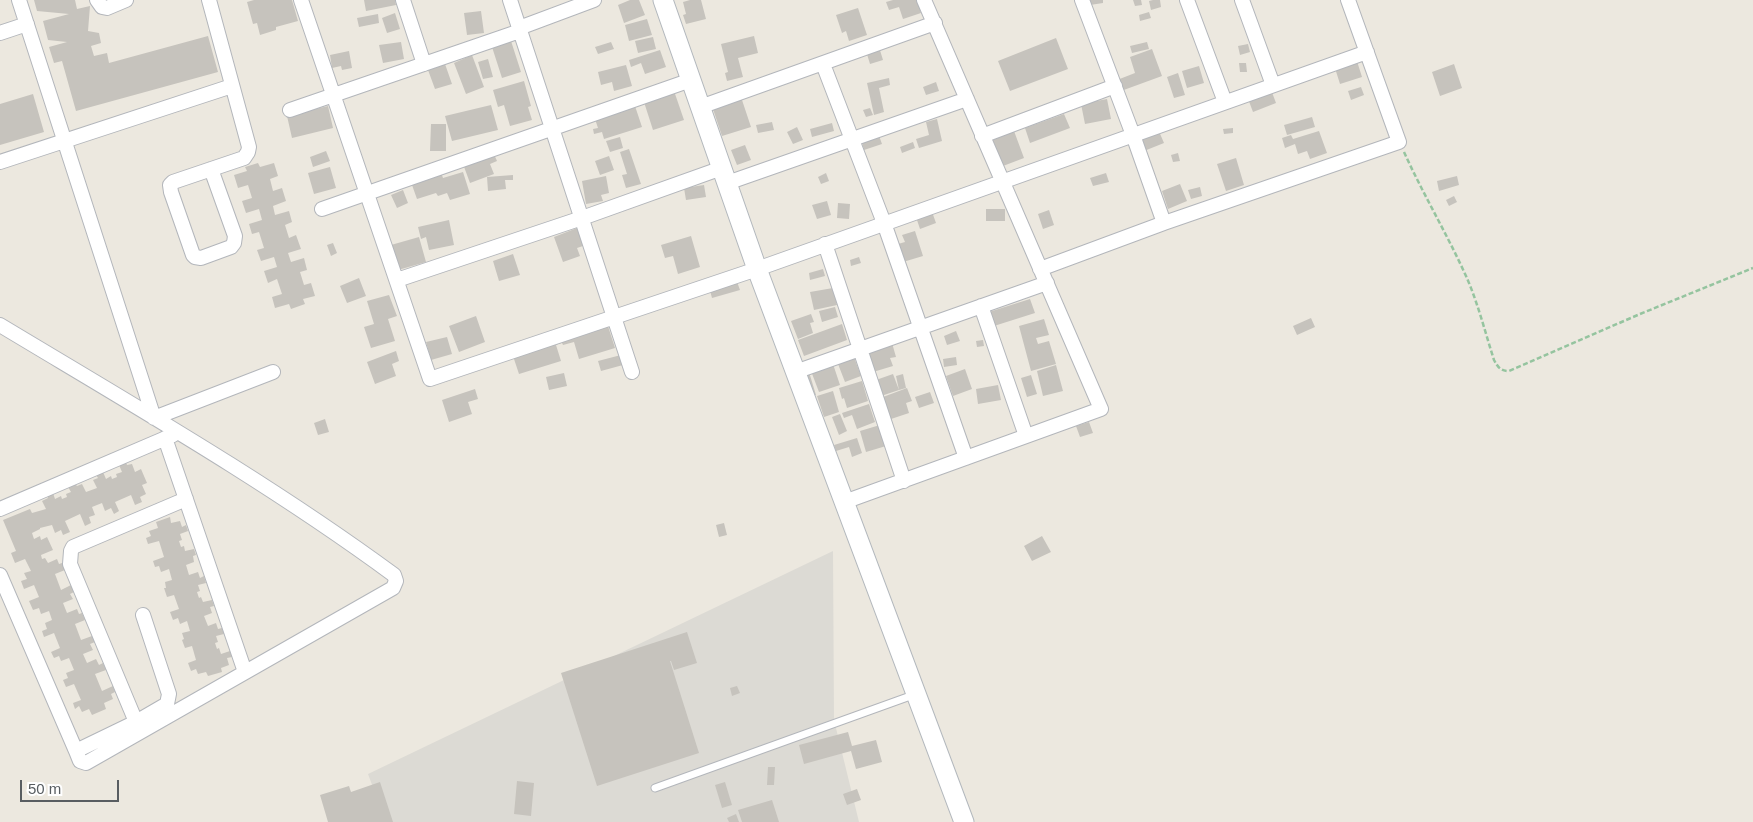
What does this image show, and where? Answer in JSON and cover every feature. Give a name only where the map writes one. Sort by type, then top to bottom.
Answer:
[{"type":"main road","points":[[663,0],[757,269],[964,822]]},
{"type":"street","points":[[19,0],[154,418]]},
{"type":"street","points":[[97,0],[102,7],[107,8],[126,0]]},
{"type":"street","points":[[209,0],[249,147],[244,158],[211,168],[173,182],[170,186],[195,258],[201,258],[231,247],[234,243],[235,236],[211,168]]},
{"type":"street","points":[[301,0],[430,378],[757,269],[1366,52]]},
{"type":"street","points":[[403,0],[424,64]]},
{"type":"street","points":[[510,0],[632,372]]},
{"type":"street","points":[[290,110],[520,30],[594,0]]},
{"type":"street","points":[[844,502],[1101,409],[924,0]]},
{"type":"street","points":[[1082,0],[1164,223]]},
{"type":"street","points":[[1187,0],[1225,102]]},
{"type":"street","points":[[1242,0],[1273,85]]},
{"type":"street","points":[[1040,269],[1164,223],[1399,142],[1348,0]]},
{"type":"street","points":[[700,107],[935,22]]},
{"type":"street","points":[[0,33],[27,24]]},
{"type":"street","points":[[823,64],[884,223],[966,458]]},
{"type":"street","points":[[322,209],[691,80]]},
{"type":"street","points":[[0,162],[232,86]]},
{"type":"street","points":[[982,136],[1115,86]]},
{"type":"street","points":[[397,280],[582,218],[852,139],[967,99]]},
{"type":"street","points":[[825,244],[904,481]]},
{"type":"street","points":[[795,372],[1047,283]]},
{"type":"street","points":[[981,306],[1026,436]]},
{"type":"street","points":[[0,325],[154,418],[171,436],[336,531],[394,575],[396,581],[393,588],[89,763],[80,761],[0,575]]},
{"type":"street","points":[[154,418],[273,372]]},
{"type":"street","points":[[171,436],[186,499],[245,672]]},
{"type":"street","points":[[0,509],[171,436]]},
{"type":"street","points":[[136,722],[70,564],[71,551],[74,546],[186,499]]},
{"type":"street","points":[[76,751],[136,722],[169,701],[169,694],[142,615]]},
{"type":"lane","points":[[655,788],[916,694]]},
{"type":"path","points":[[1399,142],[1423,193],[1466,275],[1494,360],[1498,368],[1504,371],[1509,371],[1640,314],[1753,268]]},
{"type":"shaded area","points":[[833,551],[834,720],[859,822],[386,822],[368,774]]},
{"type":"building","points":[[34,0],[75,0],[77,9],[90,6],[88,31],[99,33],[101,43],[91,46],[94,56],[107,53],[109,63],[208,36],[218,72],[76,111],[62,61],[54,63],[49,47],[67,42],[48,40],[43,21],[69,14],[37,11]]},
{"type":"building","points":[[254,0],[292,0],[298,21],[276,27],[276,30],[260,35],[257,23],[253,24],[247,2]]},
{"type":"building","points":[[364,0],[395,0],[396,5],[366,11]]},
{"type":"building","points":[[630,0],[639,0],[645,15],[624,23],[618,5]]},
{"type":"building","points":[[701,0],[706,19],[686,24],[683,15],[686,14],[683,2]]},
{"type":"building","points":[[893,0],[917,0],[921,13],[903,19],[899,7],[889,10],[886,2]]},
{"type":"building","points":[[1089,0],[1103,0],[1103,3],[1090,5]]},
{"type":"building","points":[[1133,0],[1141,0],[1142,5],[1135,6]]},
{"type":"building","points":[[1160,0],[1161,7],[1151,10],[1149,1]]},
{"type":"building","points":[[858,8],[867,35],[849,41],[846,31],[842,33],[836,15]]},
{"type":"building","points":[[481,11],[484,33],[467,35],[464,13]]},
{"type":"building","points":[[1149,12],[1151,18],[1140,21],[1139,15]]},
{"type":"building","points":[[395,13],[400,29],[387,33],[382,18]]},
{"type":"building","points":[[378,14],[379,23],[359,27],[357,18]]},
{"type":"building","points":[[647,19],[652,35],[629,41],[625,25]]},
{"type":"building","points":[[754,36],[758,53],[738,58],[743,77],[727,81],[725,73],[728,72],[721,44]]},
{"type":"building","points":[[653,37],[656,49],[638,53],[635,41]]},
{"type":"building","points":[[1056,38],[1068,69],[1010,91],[998,61]]},
{"type":"building","points":[[511,41],[521,72],[502,78],[492,47]]},
{"type":"building","points":[[401,42],[404,59],[383,63],[379,45]]},
{"type":"building","points":[[611,42],[614,49],[598,54],[595,47]]},
{"type":"building","points":[[1147,42],[1149,49],[1132,53],[1130,46]]},
{"type":"building","points":[[1248,44],[1250,52],[1240,55],[1238,46]]},
{"type":"building","points":[[879,47],[883,60],[870,64],[866,51]]},
{"type":"building","points":[[1152,49],[1162,76],[1121,91],[1117,80],[1135,73],[1130,57]]},
{"type":"building","points":[[660,50],[666,67],[645,74],[641,63],[631,67],[629,60]]},
{"type":"building","points":[[349,51],[352,68],[342,70],[341,66],[332,68],[330,55]]},
{"type":"building","points":[[472,55],[484,87],[466,94],[454,63]]},
{"type":"building","points":[[1356,58],[1362,77],[1340,84],[1334,65]]},
{"type":"building","points":[[488,59],[493,77],[483,79],[478,62]]},
{"type":"building","points":[[1239,63],[1246,63],[1247,72],[1240,72]]},
{"type":"building","points":[[445,64],[452,84],[435,89],[428,70]]},
{"type":"building","points":[[1454,64],[1462,88],[1440,96],[1432,72]]},
{"type":"building","points":[[626,65],[632,86],[614,91],[612,82],[601,85],[598,72]]},
{"type":"building","points":[[1199,66],[1204,83],[1187,88],[1182,71]]},
{"type":"building","points":[[1178,73],[1185,95],[1174,98],[1167,77]]},
{"type":"building","points":[[889,78],[890,85],[879,88],[884,112],[874,115],[867,83]]},
{"type":"building","points":[[524,81],[531,106],[528,107],[532,120],[510,126],[504,105],[498,107],[493,90]]},
{"type":"building","points":[[936,82],[939,91],[926,95],[923,87]]},
{"type":"building","points":[[1270,87],[1276,103],[1253,112],[1247,96]]},
{"type":"building","points":[[1361,87],[1364,95],[1351,100],[1348,91]]},
{"type":"building","points":[[673,88],[684,120],[653,130],[643,99]]},
{"type":"building","points":[[33,94],[44,132],[0,145],[0,104]]},
{"type":"building","points":[[741,97],[751,127],[722,136],[712,106]]},
{"type":"building","points":[[1107,99],[1111,119],[1085,124],[1081,104]]},
{"type":"building","points":[[634,103],[642,127],[604,139],[602,132],[594,134],[593,129],[598,128],[594,116]]},
{"type":"building","points":[[491,105],[498,130],[452,141],[445,116]]},
{"type":"building","points":[[328,106],[333,128],[292,138],[287,116]]},
{"type":"building","points":[[870,108],[873,115],[866,117],[863,110]]},
{"type":"building","points":[[1064,114],[1070,128],[1030,143],[1025,128]]},
{"type":"building","points":[[1312,117],[1315,127],[1287,135],[1284,125]]},
{"type":"building","points":[[937,119],[942,141],[919,148],[916,139],[929,135],[926,122]]},
{"type":"building","points":[[772,122],[774,130],[758,133],[756,125]]},
{"type":"building","points":[[832,123],[834,131],[812,137],[810,129]]},
{"type":"building","points":[[431,124],[446,124],[446,151],[430,151]]},
{"type":"building","points":[[797,127],[803,140],[793,144],[787,132]]},
{"type":"building","points":[[1233,128],[1233,133],[1224,134],[1223,129]]},
{"type":"building","points":[[1158,129],[1164,143],[1144,151],[1139,136]]},
{"type":"building","points":[[1014,131],[1024,158],[1003,166],[992,138]]},
{"type":"building","points":[[1319,131],[1327,153],[1310,159],[1307,151],[1298,154],[1295,144],[1285,148],[1282,138],[1291,135],[1293,139]]},
{"type":"building","points":[[878,133],[882,144],[864,150],[861,139]]},
{"type":"building","points":[[620,137],[623,148],[610,152],[606,141]]},
{"type":"building","points":[[913,142],[915,148],[902,153],[900,147]]},
{"type":"building","points":[[745,145],[751,160],[737,165],[731,150]]},
{"type":"building","points":[[629,149],[641,184],[626,188],[622,175],[627,174],[620,152]]},
{"type":"building","points":[[326,151],[330,161],[313,167],[310,157]]},
{"type":"building","points":[[493,152],[497,161],[490,164],[494,174],[470,183],[463,164]]},
{"type":"building","points":[[1178,153],[1180,161],[1173,162],[1171,155]]},
{"type":"building","points":[[609,156],[614,170],[600,175],[595,161]]},
{"type":"building","points":[[1236,158],[1244,185],[1226,191],[1217,164]]},
{"type":"building","points":[[258,163],[260,167],[274,163],[278,176],[270,179],[273,191],[282,188],[286,201],[273,206],[275,215],[289,211],[292,222],[285,225],[289,238],[296,235],[301,249],[288,253],[291,262],[304,258],[307,270],[300,272],[304,285],[311,283],[315,296],[303,299],[305,304],[291,309],[289,304],[275,308],[272,297],[282,294],[277,279],[268,283],[264,271],[277,267],[274,257],[261,261],[257,250],[264,248],[259,232],[252,234],[249,224],[262,220],[259,209],[246,213],[242,201],[252,198],[248,185],[238,188],[234,175],[247,171],[245,167]]},
{"type":"building","points":[[330,167],[336,188],[314,194],[308,173]]},
{"type":"building","points":[[440,170],[443,178],[463,172],[470,194],[450,200],[447,193],[438,196],[436,193],[417,199],[412,185],[430,179],[428,174]]},
{"type":"building","points":[[826,173],[829,181],[821,184],[818,177]]},
{"type":"building","points":[[1106,173],[1109,182],[1093,186],[1090,178]]},
{"type":"building","points":[[513,175],[513,180],[505,180],[506,189],[488,191],[487,177]]},
{"type":"building","points":[[606,176],[609,193],[601,195],[603,201],[586,204],[582,181]]},
{"type":"building","points":[[1457,176],[1459,185],[1439,191],[1437,181]]},
{"type":"building","points":[[1180,184],[1187,201],[1168,209],[1162,191]]},
{"type":"building","points":[[704,185],[706,197],[686,200],[684,188]]},
{"type":"building","points":[[1200,187],[1202,196],[1191,199],[1188,190]]},
{"type":"building","points":[[403,190],[408,203],[397,208],[391,195]]},
{"type":"building","points":[[1454,196],[1457,202],[1449,206],[1446,200]]},
{"type":"building","points":[[827,201],[831,215],[817,219],[812,205]]},
{"type":"building","points":[[838,203],[850,204],[849,219],[837,218]]},
{"type":"building","points":[[931,209],[936,223],[920,229],[915,214]]},
{"type":"building","points":[[986,209],[1005,209],[1005,221],[986,221]]},
{"type":"building","points":[[1049,210],[1054,225],[1043,229],[1038,214]]},
{"type":"building","points":[[449,220],[454,245],[429,250],[426,237],[421,239],[418,227]]},
{"type":"building","points":[[577,228],[583,246],[577,248],[580,256],[563,262],[554,237]]},
{"type":"building","points":[[915,231],[923,256],[903,262],[898,244],[905,242],[902,235]]},
{"type":"building","points":[[691,236],[700,267],[678,274],[673,256],[665,258],[661,245]]},
{"type":"building","points":[[419,237],[426,262],[398,270],[391,245]]},
{"type":"building","points":[[333,243],[337,253],[331,256],[327,245]]},
{"type":"building","points":[[513,254],[520,275],[499,281],[493,261]]},
{"type":"building","points":[[859,257],[861,263],[851,266],[850,260]]},
{"type":"building","points":[[823,269],[825,276],[810,280],[809,273]]},
{"type":"building","points":[[359,278],[366,296],[347,303],[340,286]]},
{"type":"building","points":[[736,279],[740,290],[712,298],[709,287]]},
{"type":"building","points":[[833,288],[837,305],[814,310],[810,292]]},
{"type":"building","points":[[389,295],[397,316],[388,319],[395,341],[371,348],[364,327],[374,324],[367,301]]},
{"type":"building","points":[[1030,299],[1035,313],[994,326],[989,312]]},
{"type":"building","points":[[835,307],[838,317],[822,322],[819,311]]},
{"type":"building","points":[[811,314],[814,322],[810,323],[813,333],[798,339],[791,321]]},
{"type":"building","points":[[476,316],[485,342],[459,352],[449,326]]},
{"type":"building","points":[[1311,318],[1315,327],[1297,335],[1293,326]]},
{"type":"building","points":[[1044,319],[1049,335],[1036,338],[1038,344],[1049,341],[1056,364],[1031,371],[1019,326]]},
{"type":"building","points":[[607,323],[615,348],[579,359],[574,342],[563,345],[562,343],[556,345],[561,361],[519,374],[512,353]]},
{"type":"building","points":[[842,324],[847,340],[804,356],[798,340]]},
{"type":"building","points":[[956,331],[960,341],[947,345],[944,336]]},
{"type":"building","points":[[447,337],[452,354],[431,360],[426,342]]},
{"type":"building","points":[[983,340],[984,346],[977,347],[976,341]]},
{"type":"building","points":[[892,343],[896,357],[890,358],[893,366],[873,372],[867,351]]},
{"type":"building","points":[[396,351],[399,361],[392,364],[396,376],[375,384],[367,362]]},
{"type":"building","points":[[621,355],[623,365],[601,371],[598,361]]},
{"type":"building","points":[[854,357],[861,376],[845,382],[838,364]]},
{"type":"building","points":[[956,357],[957,365],[944,367],[943,359]]},
{"type":"building","points":[[833,364],[840,385],[819,392],[811,371]]},
{"type":"building","points":[[1056,365],[1063,391],[1043,396],[1037,371]]},
{"type":"building","points":[[965,369],[972,389],[953,396],[946,376]]},
{"type":"building","points":[[809,372],[816,395],[807,398],[800,375]]},
{"type":"building","points":[[564,373],[567,386],[549,390],[546,377]]},
{"type":"building","points":[[893,374],[899,390],[881,396],[876,380]]},
{"type":"building","points":[[903,374],[906,388],[899,390],[896,376]]},
{"type":"building","points":[[1031,375],[1037,394],[1027,397],[1021,378]]},
{"type":"building","points":[[862,381],[868,401],[847,408],[839,388]]},
{"type":"building","points":[[998,385],[1001,400],[978,404],[976,389]]},
{"type":"building","points":[[907,388],[912,401],[906,403],[909,413],[891,419],[883,397]]},
{"type":"building","points":[[475,389],[478,399],[468,402],[472,414],[449,422],[442,400]]},
{"type":"building","points":[[833,391],[839,412],[824,417],[817,396]]},
{"type":"building","points":[[930,392],[934,403],[919,408],[915,397]]},
{"type":"building","points":[[869,404],[875,422],[857,429],[852,415],[844,418],[842,413]]},
{"type":"building","points":[[840,414],[847,431],[839,435],[832,417]]},
{"type":"building","points":[[325,419],[329,432],[318,435],[314,423]]},
{"type":"building","points":[[1089,422],[1093,433],[1080,437],[1076,426]]},
{"type":"building","points":[[880,425],[886,446],[866,452],[860,431]]},
{"type":"building","points":[[857,438],[862,453],[852,457],[849,447],[836,451],[834,445]]},
{"type":"building","points":[[126,462],[127,465],[132,464],[135,472],[141,469],[147,483],[142,485],[146,494],[140,497],[142,502],[135,505],[131,495],[115,502],[119,511],[114,514],[111,508],[105,511],[102,503],[92,507],[95,515],[89,517],[91,523],[85,526],[80,514],[65,521],[70,532],[63,535],[61,530],[55,533],[52,525],[40,528],[32,533],[34,539],[40,536],[41,540],[47,537],[53,550],[41,555],[42,559],[45,558],[48,563],[57,559],[59,564],[62,563],[65,570],[55,574],[61,590],[71,585],[74,592],[70,594],[73,599],[63,603],[67,613],[77,609],[79,614],[82,613],[85,620],[75,624],[81,640],[92,636],[95,642],[90,644],[93,650],[83,654],[87,663],[96,659],[99,665],[103,663],[106,670],[95,674],[102,691],[113,686],[115,692],[111,694],[113,699],[104,703],[106,709],[92,715],[89,709],[82,712],[79,706],[75,709],[73,703],[81,700],[74,684],[66,687],[63,680],[68,678],[66,673],[74,670],[69,658],[61,661],[59,656],[54,658],[51,652],[60,648],[54,633],[44,637],[42,631],[47,629],[45,623],[52,620],[49,611],[41,614],[39,608],[33,610],[29,601],[39,597],[34,585],[24,589],[21,581],[27,579],[24,573],[31,571],[25,559],[15,563],[11,553],[16,551],[3,520],[30,509],[32,513],[46,509],[42,501],[48,498],[47,495],[53,493],[55,499],[61,496],[62,499],[71,492],[68,487],[75,484],[77,486],[82,484],[86,492],[97,488],[93,480],[98,478],[96,475],[103,472],[106,479],[111,476],[112,479],[117,477],[116,474],[122,472],[119,465]]},
{"type":"building","points":[[170,517],[171,523],[180,521],[182,527],[186,525],[188,531],[180,534],[182,540],[179,541],[181,547],[184,546],[185,551],[194,549],[196,555],[193,556],[194,562],[186,565],[189,575],[198,572],[200,578],[204,576],[206,583],[198,585],[200,591],[197,592],[199,598],[201,597],[203,602],[212,600],[214,606],[210,607],[212,613],[204,616],[208,626],[216,623],[218,629],[222,628],[224,634],[216,636],[218,642],[215,643],[217,649],[219,648],[221,654],[230,651],[232,657],[227,658],[229,665],[221,668],[222,672],[208,676],[206,672],[198,674],[196,669],[191,671],[188,663],[196,660],[192,646],[185,648],[182,640],[184,639],[182,633],[190,631],[187,621],[180,624],[178,618],[173,620],[170,612],[179,609],[174,595],[167,597],[164,588],[166,588],[165,582],[172,580],[169,569],[161,572],[159,566],[155,567],[153,561],[164,557],[159,541],[148,544],[146,538],[151,536],[149,531],[158,528],[156,522]]},
{"type":"building","points":[[724,523],[727,535],[719,537],[716,525]]},
{"type":"building","points":[[1042,536],[1051,552],[1032,561],[1024,546]]},
{"type":"building","points":[[687,632],[697,663],[674,670],[670,661],[699,753],[597,786],[561,673]]},
{"type":"building","points":[[737,686],[740,693],[732,696],[730,688]]},
{"type":"building","points":[[848,732],[852,746],[876,740],[882,762],[856,769],[851,751],[804,764],[799,745]]},
{"type":"building","points":[[768,767],[775,767],[774,785],[767,785]]},
{"type":"building","points":[[517,781],[534,783],[531,816],[514,814]]},
{"type":"building","points":[[380,782],[393,822],[328,822],[320,795],[349,786],[351,792]]},
{"type":"building","points":[[725,782],[732,805],[722,808],[715,785]]},
{"type":"building","points":[[857,789],[861,800],[847,805],[843,794]]},
{"type":"building","points":[[772,800],[779,822],[742,822],[738,810]]},
{"type":"building","points":[[736,814],[739,822],[729,822],[727,818]]}]
